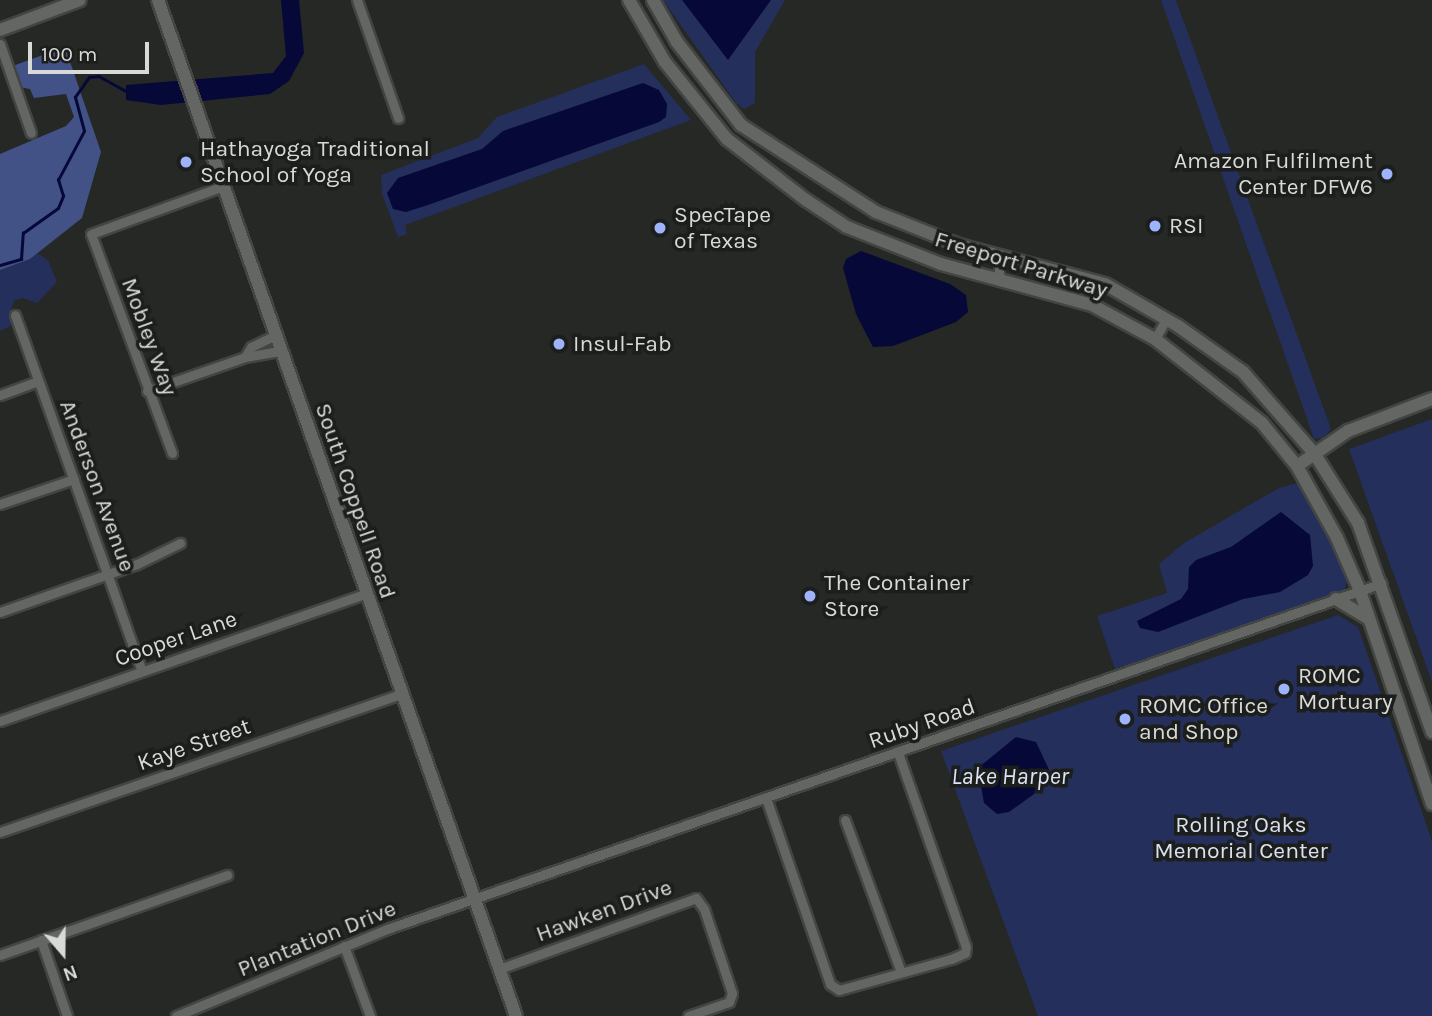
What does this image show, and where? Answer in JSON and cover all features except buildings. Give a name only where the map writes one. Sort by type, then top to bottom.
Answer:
[{"type":"main road","points":[[0,30],[66,2],[80,0]]},
{"type":"main road","name":"South Coppell Road","points":[[158,0],[221,187],[516,1016]]},
{"type":"main road","name":"Freeport Parkway","points":[[629,0],[665,62],[726,139],[847,227],[941,264],[1092,305],[1155,339],[1262,423],[1297,466],[1325,513],[1360,591],[1432,804]]},
{"type":"main road","name":"Freeport Parkway","points":[[653,0],[677,42],[741,125],[876,212],[959,245],[1105,284],[1166,320],[1242,372],[1314,453],[1358,523],[1383,583],[1432,732]]},
{"type":"main road","points":[[1297,466],[1348,431],[1432,400]]},
{"type":"main road","points":[[1336,599],[1369,619]]},
{"type":"main road","points":[[1401,715],[1420,699]]},
{"type":"main road","points":[[1401,715],[1425,712]]},
{"type":"street","points":[[357,0],[398,118]]},
{"type":"street","points":[[0,44],[31,133]]},
{"type":"street","points":[[726,139],[741,125]]},
{"type":"street","name":"Mobley Way","points":[[172,453],[91,234],[221,187]]},
{"type":"street","points":[[999,255],[999,278]]},
{"type":"street","name":"Anderson Avenue","points":[[15,315],[142,671]]},
{"type":"street","points":[[1155,339],[1166,320]]},
{"type":"street","points":[[245,356],[251,347],[274,336]]},
{"type":"street","points":[[148,391],[245,356],[280,351]]},
{"type":"street","points":[[0,395],[38,381]]},
{"type":"street","points":[[0,504],[74,479]]},
{"type":"street","points":[[0,612],[109,574],[180,543]]},
{"type":"street","name":"Ruby Road","points":[[474,901],[1383,583]]},
{"type":"street","name":"Cooper Lane","points":[[0,721],[365,594]]},
{"type":"street","name":"Kaye Street","points":[[0,832],[401,694]]},
{"type":"street","points":[[766,798],[830,984],[839,990],[951,960],[965,953],[966,947],[898,753]]},
{"type":"street","points":[[845,820],[901,972]]},
{"type":"street","points":[[0,955],[227,875]]},
{"type":"street","name":"Hawken Drive","points":[[499,969],[696,898],[704,909],[731,985],[729,1002],[688,1016]]},
{"type":"street","name":"Plantation Drive","points":[[176,1016],[344,946],[474,901]]},
{"type":"street","points":[[41,940],[67,1016]]},
{"type":"street","points":[[344,946],[370,1016]]},
{"type":"green space","points":[[663,0],[785,0],[755,52],[755,103],[744,109],[736,103]]},
{"type":"green space","points":[[1161,0],[1176,0],[1331,429],[1323,438],[1314,439]]},
{"type":"green space","points":[[644,64],[691,120],[405,225],[407,234],[398,237],[382,194],[381,175],[478,138],[497,117]]},
{"type":"green space","points":[[37,253],[48,260],[57,282],[37,303],[23,298],[15,300],[9,313],[14,324],[0,331],[0,270]]},
{"type":"green space","points":[[1432,419],[1432,682],[1349,449]]},
{"type":"green space","points":[[1301,482],[1324,523],[1347,580],[1344,592],[1115,669],[1097,616],[1167,593],[1159,564],[1184,543],[1279,488]]},
{"type":"green space","name":"Rolling Oaks Memorial Center","points":[[1338,615],[1358,627],[1432,841],[1432,1016],[1038,1016],[941,751]]},
{"type":"shaded area","points":[[65,47],[101,152],[82,218],[30,259],[0,270],[0,154],[66,126],[74,117],[66,94],[34,98],[30,89],[14,86],[7,68]]},
{"type":"water","points":[[281,0],[299,0],[304,53],[289,81],[270,94],[161,105],[126,100],[126,85],[273,73],[286,56]]},
{"type":"water","points":[[682,0],[771,0],[728,60]]},
{"type":"water","points":[[643,83],[659,90],[667,104],[666,117],[659,122],[428,205],[406,212],[393,209],[387,193],[398,178],[482,149],[503,131]]},
{"type":"water","points":[[861,251],[950,284],[966,295],[968,312],[956,322],[893,346],[873,347],[856,314],[843,268],[846,259]]},
{"type":"water","points":[[1281,512],[1310,535],[1313,566],[1308,575],[1280,592],[1243,599],[1158,632],[1140,628],[1137,621],[1181,599],[1188,589],[1189,567],[1196,560],[1231,547]]},
{"type":"water","name":"Lake Harper","points":[[1016,737],[1036,742],[1050,772],[1034,794],[1009,812],[997,814],[984,803],[978,768]]},
{"type":"waterway","points":[[0,265],[21,259],[23,233],[58,208],[63,196],[58,180],[84,131],[75,97],[89,77],[99,76],[128,92]]},
{"type":"place","name":"Hathayoga Traditional School of Yoga","points":[[186,162]]},
{"type":"place","name":"Amazon Fulfilment Center DFW6","points":[[1387,174]]},
{"type":"place","name":"RSI","points":[[1155,226]]},
{"type":"place","name":"SpecTape of Texas","points":[[660,228]]},
{"type":"place","name":"Insul-Fab","points":[[559,344]]},
{"type":"place","name":"The Container Store","points":[[810,596]]},
{"type":"place","name":"ROMC Mortuary","points":[[1284,689]]},
{"type":"place","name":"ROMC Office and Shop","points":[[1125,719]]}]
